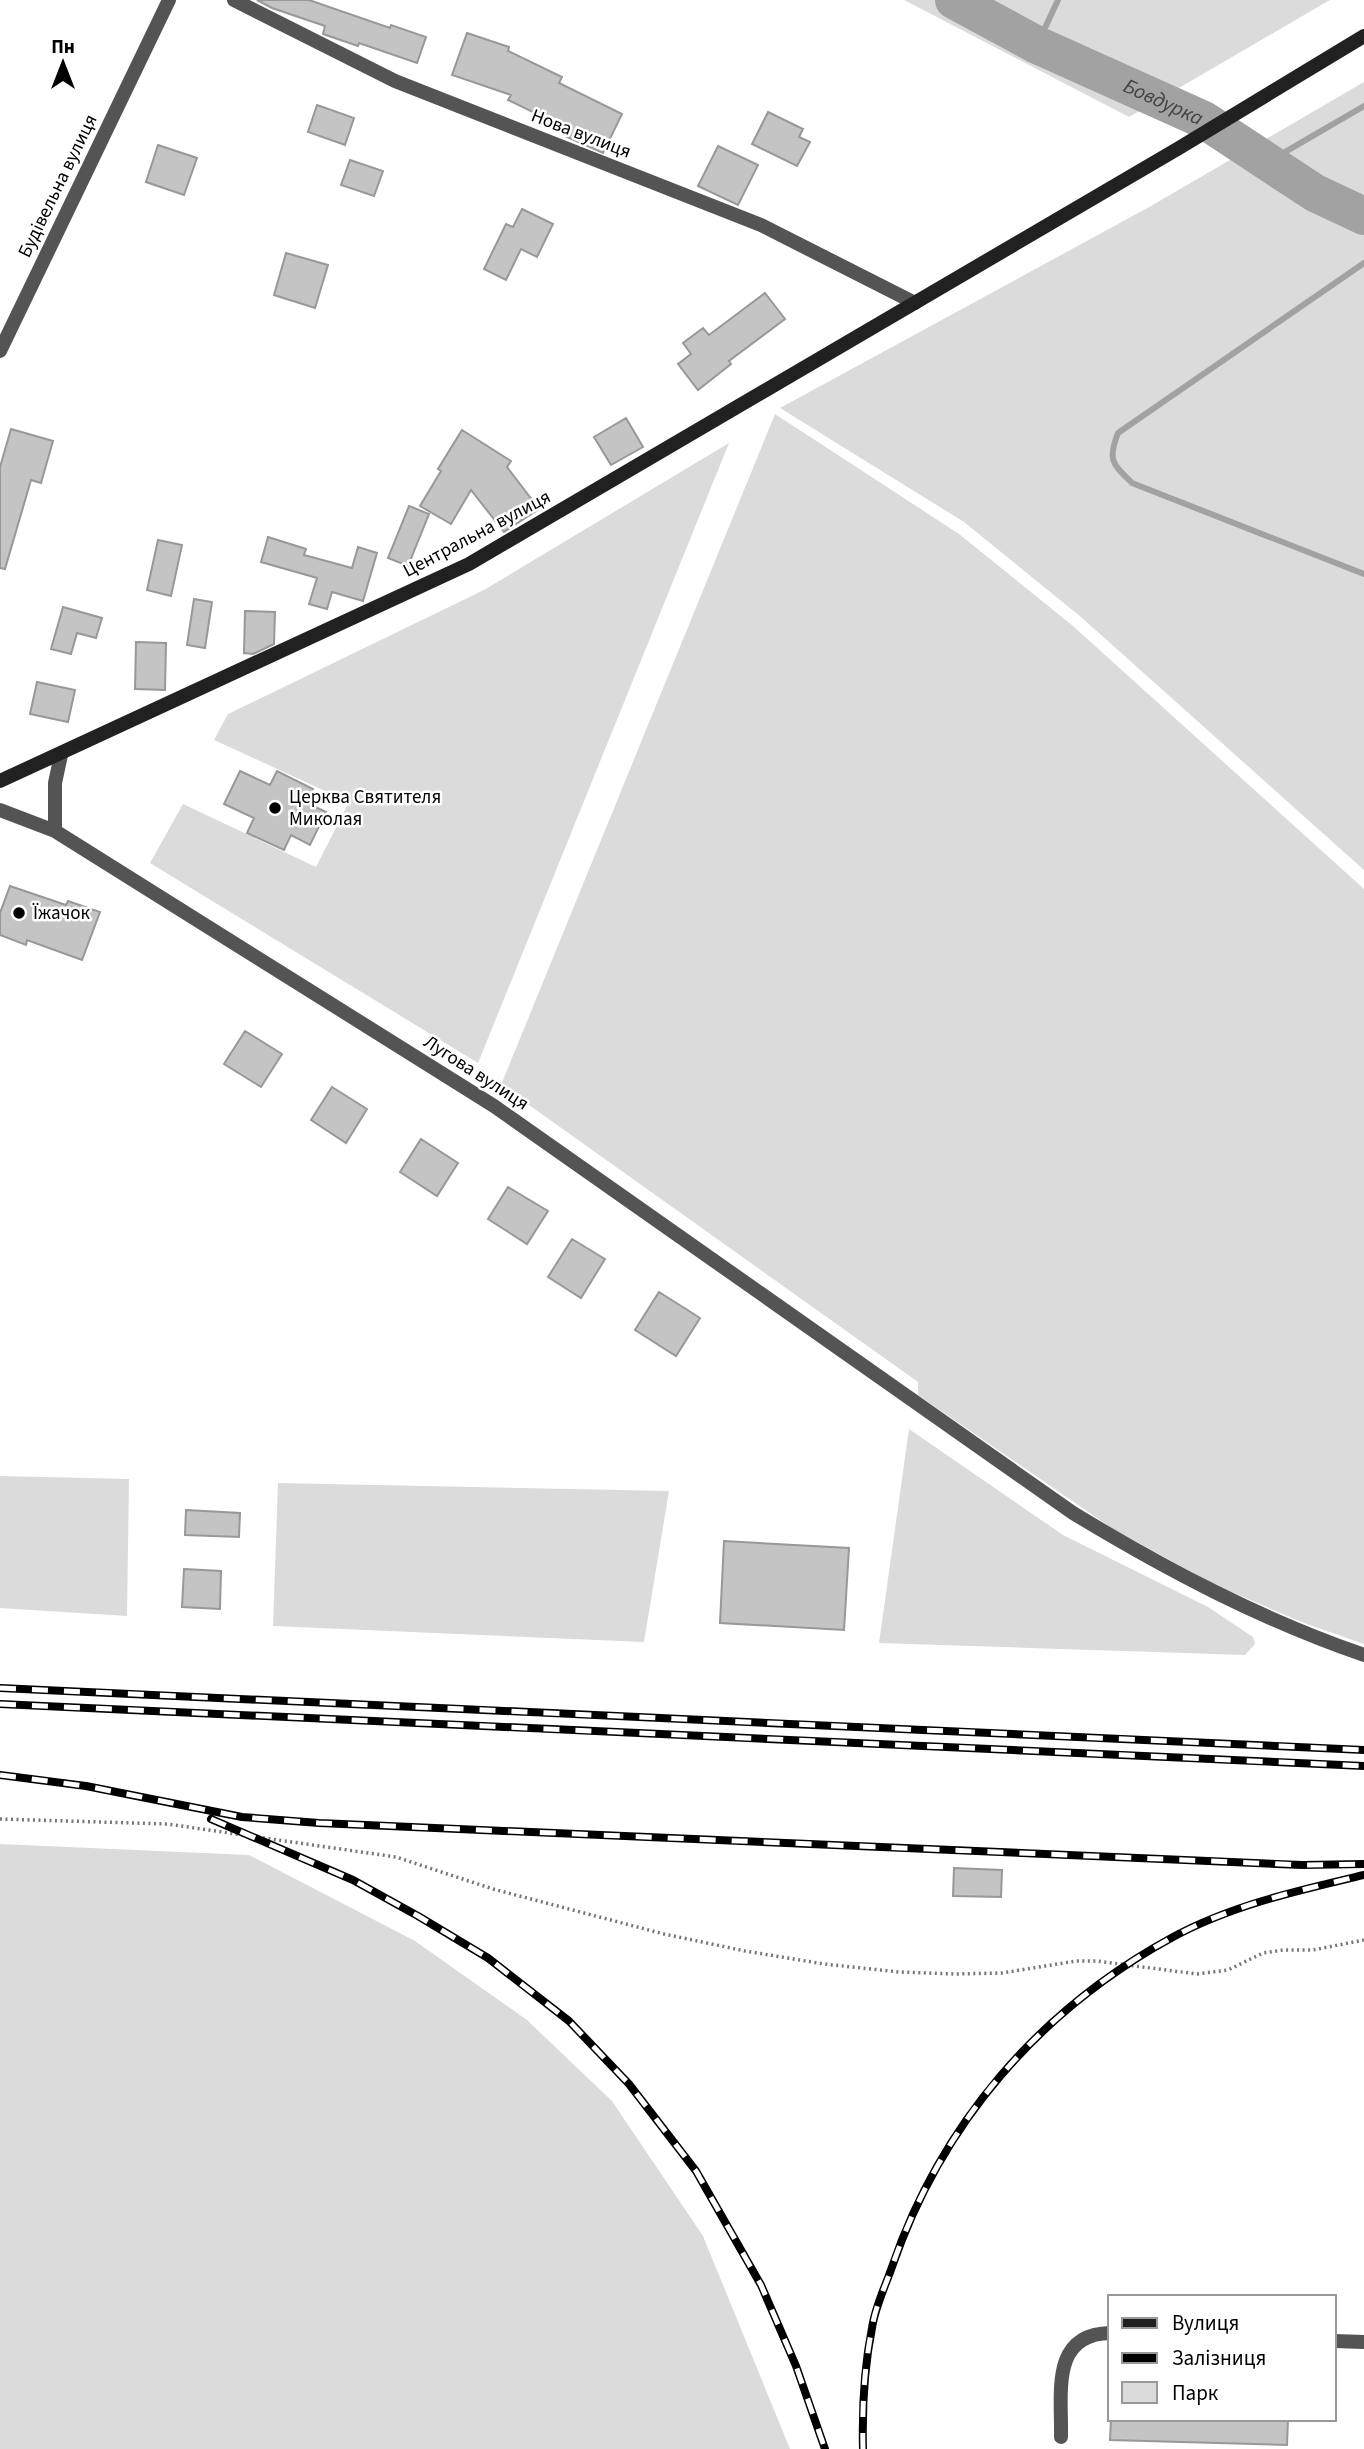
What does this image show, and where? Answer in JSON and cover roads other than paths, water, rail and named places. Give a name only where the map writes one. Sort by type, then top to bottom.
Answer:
[{"type":"street","name":"Будівельна вулиця","points":[[0,351],[169,0]]},
{"type":"street","name":"Нова вулиця","points":[[234,0],[395,81],[761,225],[915,303]]},
{"type":"street","name":"Центральна вулиця","points":[[0,781],[469,564],[1201,135],[1364,36]]},
{"type":"street","points":[[55,831],[55,783],[61,755]]},
{"type":"street","name":"Лугова вулиця","points":[[0,810],[55,831],[494,1106],[1073,1513],[1142,1555],[1238,1604],[1301,1632],[1364,1655]]},
{"type":"street","points":[[1061,2437],[1062,2370],[1070,2349],[1087,2335],[1108,2333]]},
{"type":"street","points":[[1336,2341],[1364,2342]]},
{"type":"waterway","name":"Бовдурка","points":[[954,0],[1037,45],[1204,120],[1315,193],[1364,216]]},
{"type":"waterway","points":[[1037,45],[1058,0]]},
{"type":"waterway","points":[[1268,162],[1364,106]]},
{"type":"waterway","points":[[1364,263],[1118,433],[1113,450],[1116,466],[1132,483],[1364,574]]},
{"type":"railway","points":[[0,1688],[1364,1750]]},
{"type":"railway","points":[[0,1704],[1364,1766]]},
{"type":"railway","points":[[0,1775],[86,1786],[242,1817],[319,1823],[1302,1865],[1364,1864]]},
{"type":"railway","points":[[211,1819],[353,1880],[418,1916],[488,1958],[569,2021],[629,2084],[696,2171],[761,2285],[796,2366],[825,2449]]},
{"type":"railway","points":[[863,2449],[867,2358],[880,2297],[913,2215],[938,2165],[967,2119],[1001,2076],[1038,2036],[1079,1999],[1124,1966],[1173,1937],[1242,1907],[1364,1875]]},
{"type":"place","name":"Церква Святителя Миколая","points":[[275,808]]},
{"type":"place","name":"Їжачок","points":[[19,913]]}]
